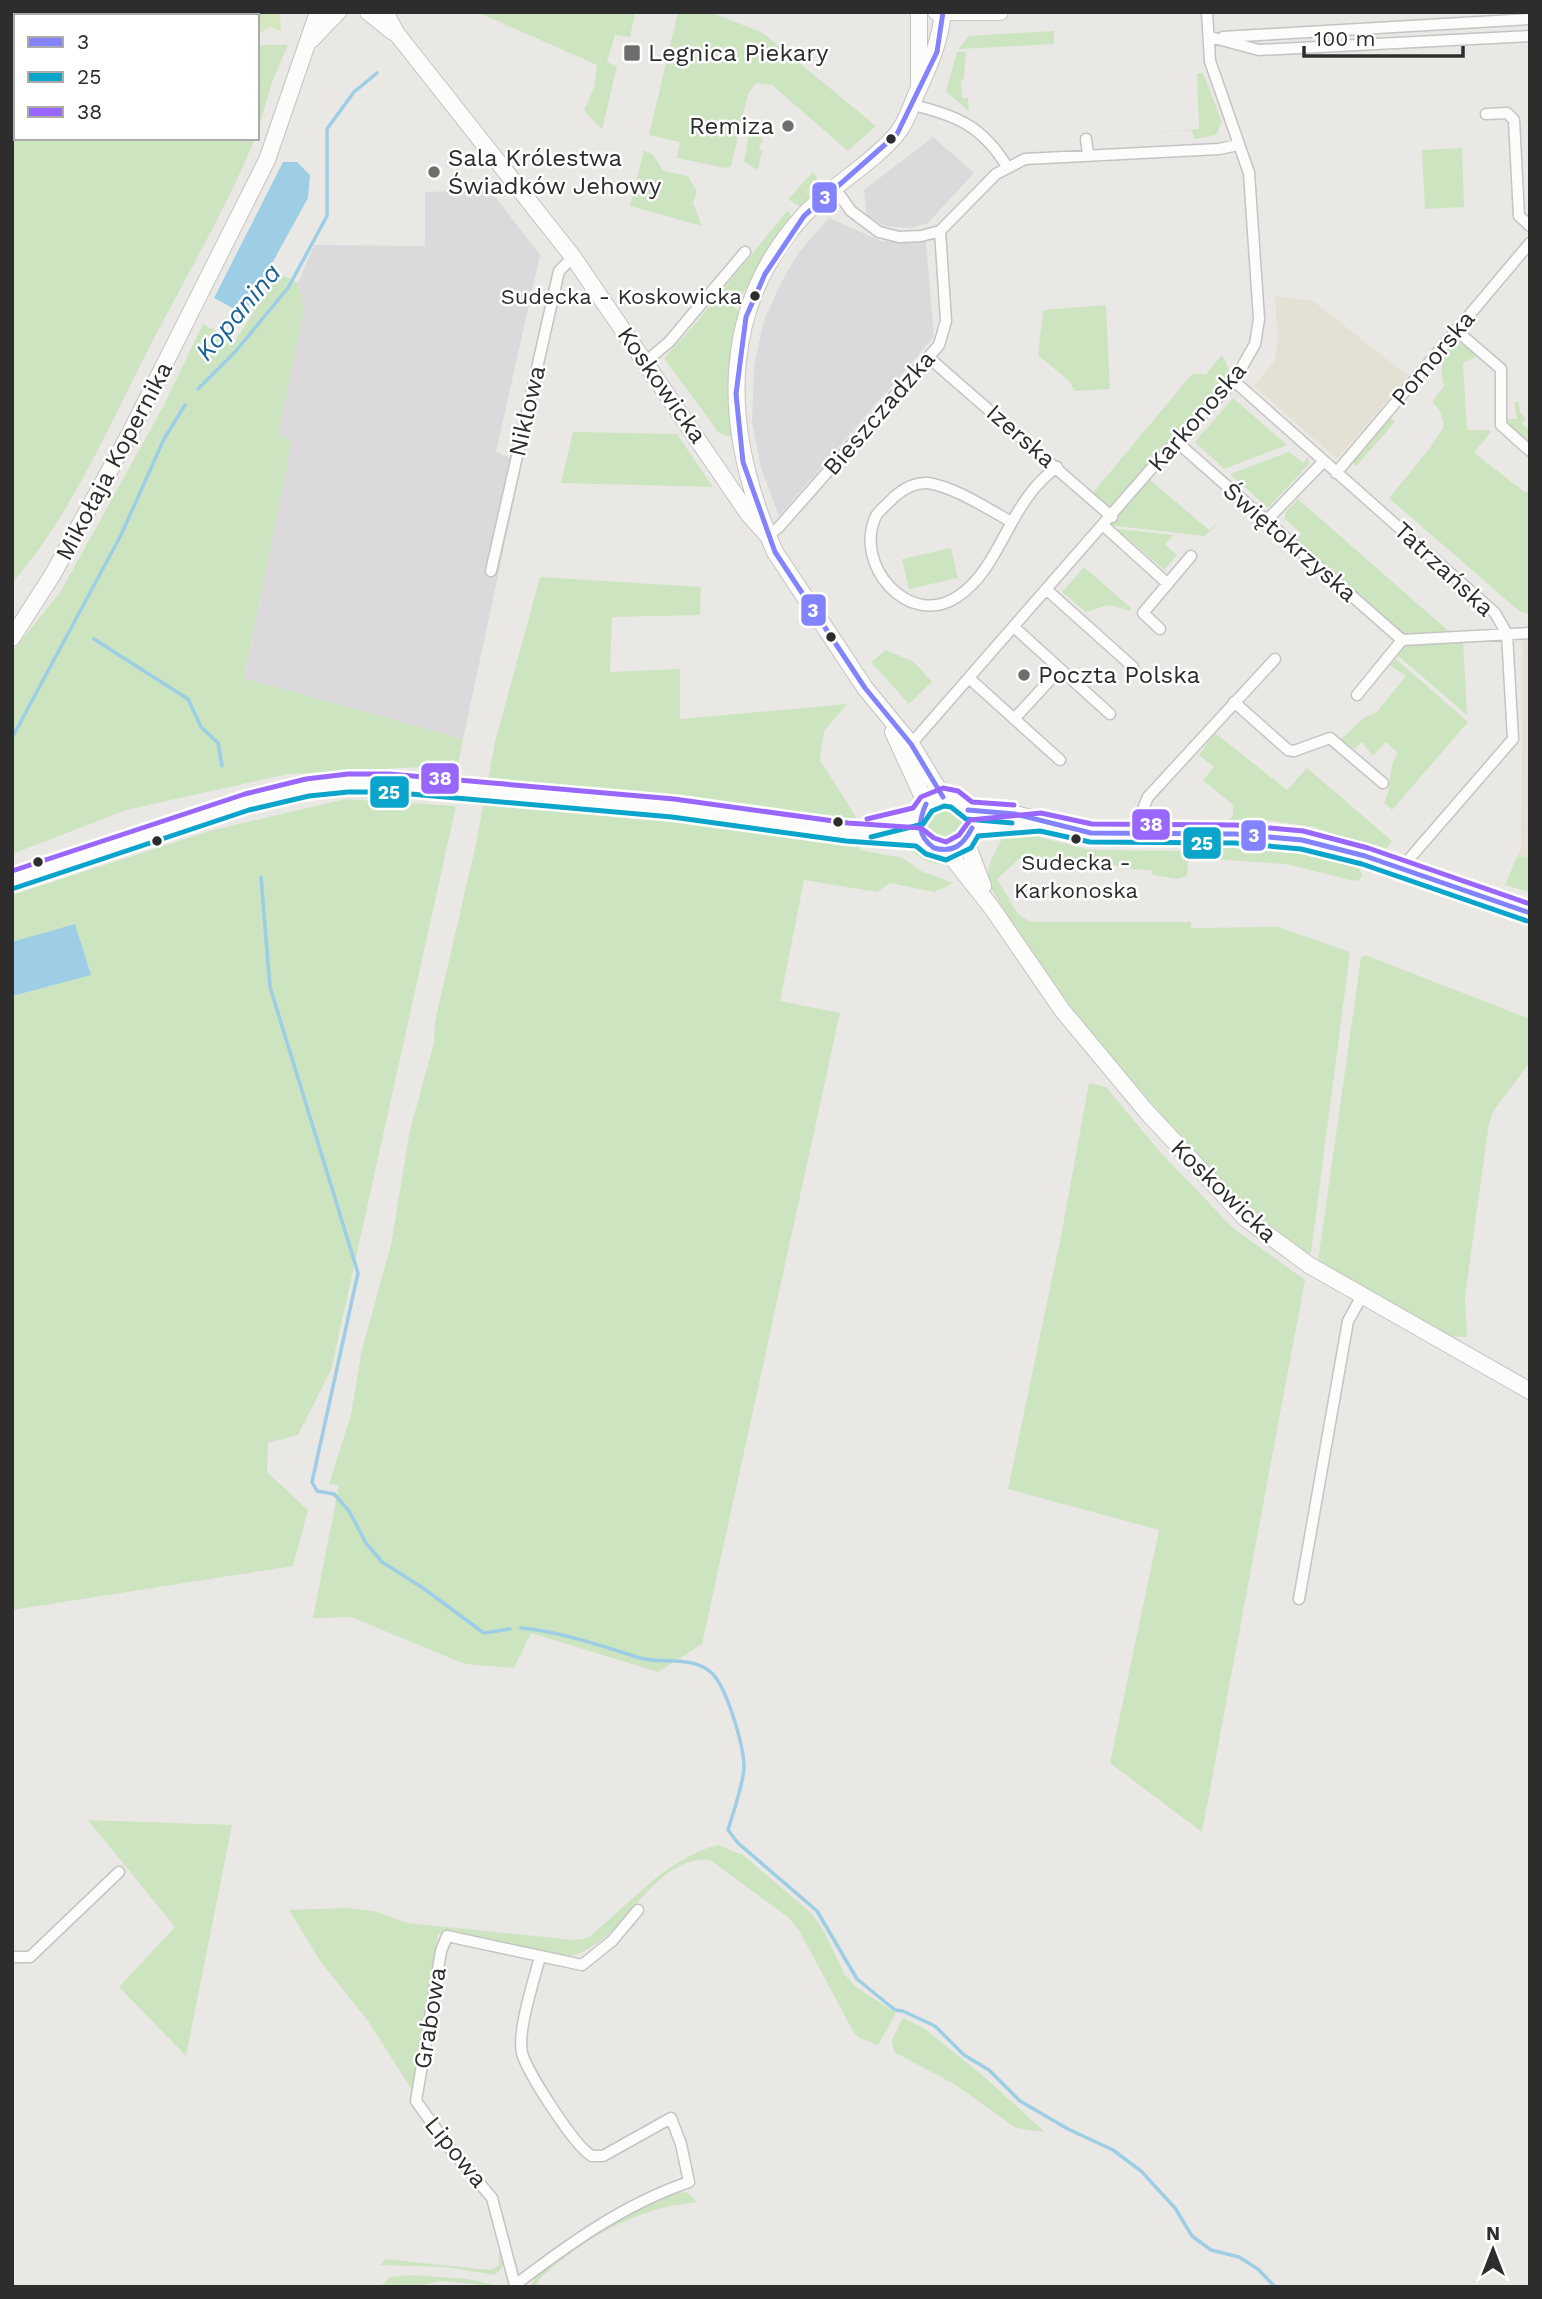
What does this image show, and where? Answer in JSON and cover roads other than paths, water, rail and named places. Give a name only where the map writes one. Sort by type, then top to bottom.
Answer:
[{"type":"street","name":"Mikołaja Kopernika","points":[[12,638],[54,574],[130,433],[261,173],[280,130],[318,12]]},
{"type":"street","name":"Mikołaja Kopernika","points":[[305,48],[338,12]]},
{"type":"street","name":"Koskowicka","points":[[368,12],[382,26],[397,34]]},
{"type":"street","name":"Koskowicka","points":[[385,12],[397,34],[573,257],[750,516],[768,536],[775,552],[884,714],[911,744],[943,797]]},
{"type":"street","points":[[919,12],[919,89]]},
{"type":"street","points":[[936,12],[1000,12]]},
{"type":"street","name":"Karkonoska","points":[[911,744],[1112,517],[1151,469],[1234,381],[1255,344],[1259,319],[1248,173],[1210,61],[1207,12]]},
{"type":"street","points":[[768,536],[743,462],[736,394],[737,367],[754,293],[795,226],[834,187],[897,134],[937,52],[943,13]]},
{"type":"street","points":[[1210,37],[1530,19]]},
{"type":"street","points":[[1210,37],[1259,50],[1530,36]]},
{"type":"street","points":[[913,105],[968,123],[994,145],[1008,168]]},
{"type":"street","points":[[1486,114],[1507,113],[1514,120],[1519,216],[1530,226]]},
{"type":"street","points":[[1086,139],[1088,154]]},
{"type":"street","points":[[834,187],[857,216],[879,232],[899,237],[921,236],[940,231],[996,174],[1026,159],[1219,149],[1238,145]]},
{"type":"street","name":"Bieszczadzka","points":[[768,536],[778,528],[928,357],[944,335],[946,321],[940,231]]},
{"type":"street","name":"Pomorska","points":[[1336,473],[1530,243]]},
{"type":"street","points":[[645,362],[669,342],[745,252]]},
{"type":"street","name":"Niklowa","points":[[491,571],[559,271],[573,257]]},
{"type":"street","points":[[1457,331],[1501,369],[1501,425],[1530,451]]},
{"type":"street","name":"Izerska","points":[[928,357],[1112,517]]},
{"type":"street","name":"Tatrzańska","points":[[1234,381],[1323,462],[1455,574],[1495,613],[1507,634],[1513,739],[1410,858],[1406,870]]},
{"type":"street","name":"Świętokrzyska","points":[[1178,443],[1402,640]]},
{"type":"street","points":[[714,461],[743,462]]},
{"type":"street","points":[[1266,521],[1323,462]]},
{"type":"street","points":[[1010,521],[950,488],[924,483],[903,488],[877,515],[872,550],[875,567],[890,589],[912,601],[932,604],[950,600],[971,584],[994,555],[1027,493],[1057,467]]},
{"type":"street","points":[[1104,526],[1168,584]]},
{"type":"street","points":[[1160,629],[1143,613],[1191,556]]},
{"type":"street","points":[[1047,590],[1133,667]]},
{"type":"street","points":[[1015,628],[1110,714]]},
{"type":"street","points":[[1357,695],[1402,640],[1530,633]]},
{"type":"street","points":[[1138,835],[1138,821],[1144,802],[1275,659]]},
{"type":"street","points":[[1014,719],[1060,669]]},
{"type":"street","points":[[970,679],[1060,760]]},
{"type":"street","points":[[1234,702],[1288,750],[1294,751],[1330,738],[1383,783]]},
{"type":"street","name":"Koskowicka","points":[[884,714],[922,810]]},
{"type":"street","points":[[12,880],[247,802],[308,787],[388,783],[673,808],[847,832],[920,836],[930,846],[947,851],[969,834],[1041,822]]},
{"type":"street","points":[[847,832],[922,810],[943,797],[955,799],[968,810],[1015,814],[1091,833],[1235,834],[1302,840],[1406,870],[1530,913]]},
{"type":"street","points":[[920,836],[922,810]]},
{"type":"street","points":[[968,810],[969,834]]},
{"type":"street","name":"Koskowicka","points":[[969,834],[992,908]]},
{"type":"street","name":"Koskowicka","points":[[947,851],[992,908],[1062,1010],[1214,1188],[1273,1240],[1363,1296],[1530,1391]]},
{"type":"street","points":[[1299,1599],[1348,1321],[1363,1296]]},
{"type":"street","points":[[12,1957],[30,1957],[119,1872]]},
{"type":"street","points":[[516,2286],[587,2232],[654,2194],[689,2182],[681,2144],[671,2118],[603,2156],[592,2157],[574,2142],[522,2053],[522,2035],[540,1957],[582,1965],[612,1941],[638,1910]]},
{"type":"street","name":"Grabowa","points":[[416,2101],[441,1951],[447,1936],[540,1957]]},
{"type":"street","name":"Lipowa","points":[[416,2101],[449,2147],[492,2198],[516,2286]]},
{"type":"water","points":[[283,162],[297,162],[310,175],[308,198],[244,314],[214,298]]},
{"type":"water","points":[[75,924],[91,975],[12,996],[12,942]]},
{"type":"waterway","name":"Kopanina","points":[[198,389],[235,352],[288,288],[327,216],[327,129],[354,92],[377,73]]},
{"type":"waterway","name":"Kopanina","points":[[12,738],[121,535],[164,439],[185,405]]},
{"type":"waterway","points":[[94,639],[188,699],[201,727],[218,743],[222,766]]},
{"type":"waterway","points":[[261,877],[270,987],[358,1273],[312,1482],[317,1491],[334,1494],[349,1511],[366,1543],[382,1562],[484,1633],[510,1629]]},
{"type":"waterway","points":[[521,1628],[567,1636],[648,1660],[692,1663],[708,1670],[715,1677],[733,1715],[744,1768],[728,1830],[738,1843],[817,1911],[857,1979],[895,2010],[903,2011]]},
{"type":"waterway","points":[[905,2012],[935,2026],[964,2055],[989,2070],[1020,2101],[1068,2129],[1113,2150],[1141,2171],[1175,2208],[1192,2236],[1211,2250],[1239,2257],[1258,2269],[1275,2287]]},
{"type":"place","name":"Legnica Piekary","points":[[632,53]]},
{"type":"place","name":"Remiza","points":[[788,126]]},
{"type":"place","name":"Sala Królestwa Świadków Jehowy","points":[[434,172]]},
{"type":"place","name":"Sudecka - Koskowicka","points":[[755,296]]},
{"type":"place","name":"Poczta Polska","points":[[1024,675]]},
{"type":"place","name":"Sudecka - Karkonoska","points":[[1076,839]]}]
